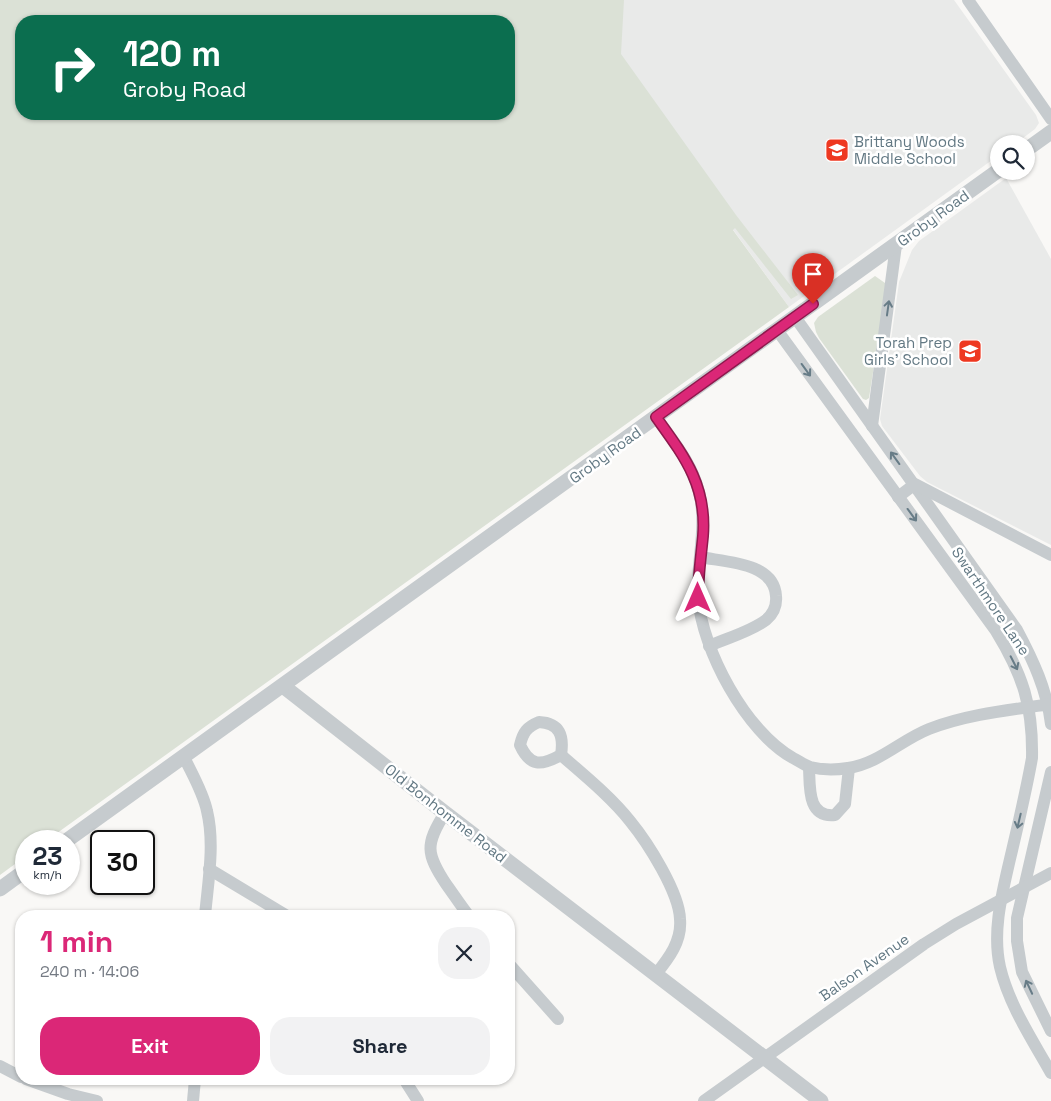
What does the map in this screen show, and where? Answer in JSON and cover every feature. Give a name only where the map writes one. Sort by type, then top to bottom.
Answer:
[{"type":"street","points":[[969,0],[1051,119]]},
{"type":"street","points":[[1035,144],[1051,132]]},
{"type":"street","name":"Groby Road","points":[[283,686],[990,177]]},
{"type":"street","points":[[872,426],[896,245]]},
{"type":"street","name":"Swarthmore Lane","points":[[795,318],[915,484],[1017,630],[1041,680],[1050,704],[1051,724]]},
{"type":"street","name":"Swarthmore Lane","points":[[778,330],[1000,638],[1018,671],[1030,707],[1032,758],[1001,900],[997,934],[1001,968],[1011,998],[1049,1065]]},
{"type":"street","points":[[656,417],[685,458],[697,484],[702,512],[703,536],[698,598],[709,646],[730,689],[759,729],[783,752],[809,766],[828,769],[849,768],[873,760],[929,729],[977,716],[1050,704]]},
{"type":"street","points":[[898,497],[915,484],[1051,555]]},
{"type":"street","points":[[700,557],[742,565],[762,572],[772,581],[776,592],[776,606],[770,616],[755,627],[709,646]]},
{"type":"street","points":[[80,831],[283,686]]},
{"type":"street","name":"Old Bonhomme Road","points":[[283,686],[445,813],[821,1101]]},
{"type":"street","points":[[561,755],[630,821],[660,866],[678,904],[680,920],[679,934],[675,947],[656,974]]},
{"type":"street","points":[[184,757],[207,810],[210,836],[206,910]]},
{"type":"street","points":[[809,766],[812,799],[815,808],[826,816],[835,815],[845,804],[849,768]]},
{"type":"street","points":[[1051,772],[1018,918],[1019,961],[1026,982],[1051,1031]]},
{"type":"street","points":[[445,813],[431,839],[431,858],[465,910]]},
{"type":"street","points":[[209,869],[277,910]]},
{"type":"street","name":"Balson Avenue","points":[[704,1101],[924,944],[956,924],[1051,873]]},
{"type":"street","points":[[0,889],[15,878]]},
{"type":"street","points":[[515,971],[558,1019]]},
{"type":"street","points":[[0,1066],[15,1074]]},
{"type":"street","points":[[43,1085],[97,1101]]},
{"type":"street","points":[[193,1101],[194,1085]]},
{"type":"street","points":[[408,1085],[418,1101]]},
{"type":"shaded area","points":[[0,0],[624,0],[621,54],[736,215],[798,295],[791,299],[735,228],[733,230],[789,307],[61,830],[15,830],[15,864],[0,875]]},
{"type":"shaded area","name":"Brittany Woods Middle School","points":[[567,0],[954,0],[1036,115],[1039,123],[1027,135],[990,135],[990,162],[789,307]]},
{"type":"shaded area","name":"Torah Prep Girls' School","points":[[1003,180],[1007,180],[1051,259],[1051,545],[927,482],[920,476],[882,426],[880,419],[899,282],[912,250],[919,241]]},
{"type":"shaded area","points":[[875,276],[885,283],[886,289],[869,398],[866,400],[863,399],[819,338],[814,323],[818,317]]},
{"type":"place","name":"Brittany Woods Middle School","points":[[837,150]]},
{"type":"place","name":"Torah Prep Girls' School","points":[[970,351]]},
{"type":"route","points":[[698,598],[698,574],[703,536],[700,493],[685,458],[656,417],[813,304]]}]
